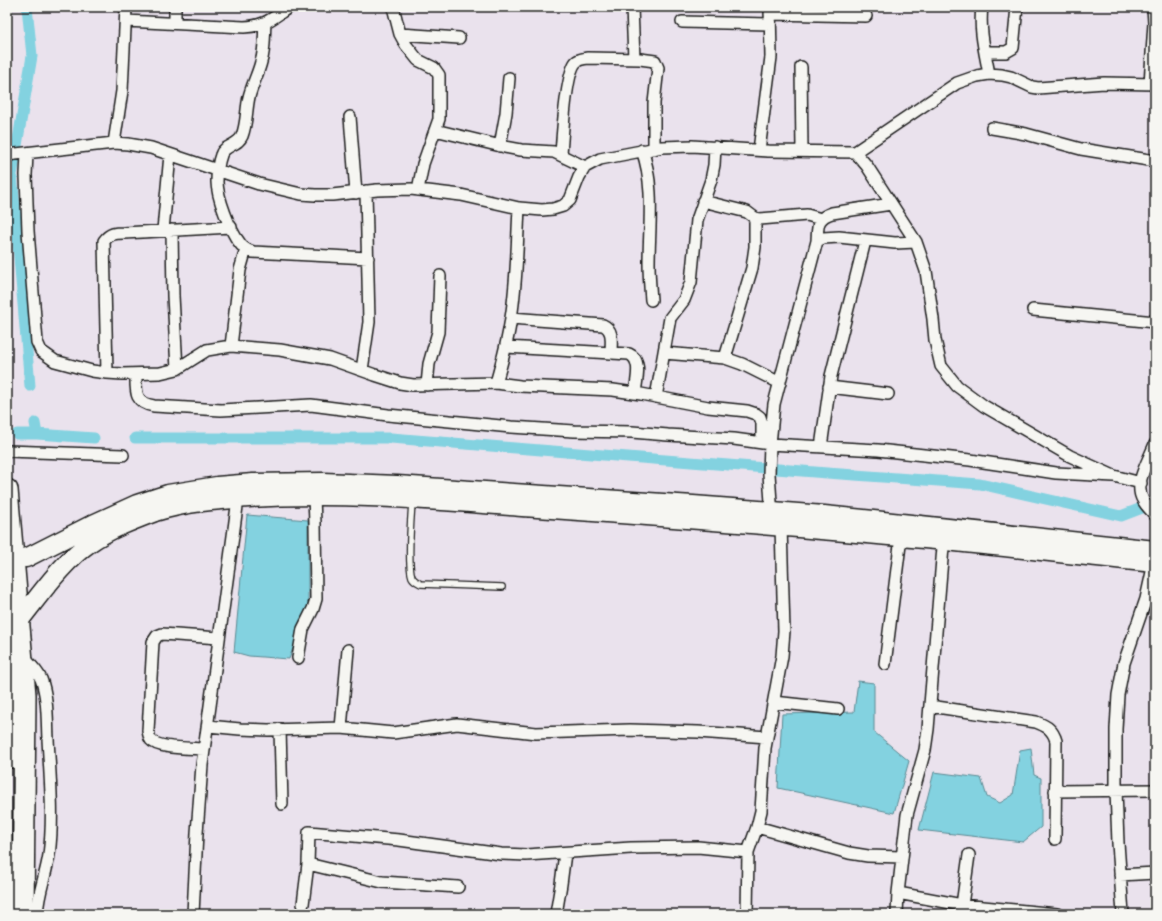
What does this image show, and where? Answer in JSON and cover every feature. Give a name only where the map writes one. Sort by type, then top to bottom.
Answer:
[{"type":"highway","points":[[7,490],[19,621],[14,661],[25,695],[26,910]]},
{"type":"main road","points":[[13,551],[19,557],[26,558],[93,524],[137,504],[168,494],[217,486],[253,483],[348,483],[693,505],[775,521],[883,520],[944,534],[1155,559]]},
{"type":"main road","points":[[19,621],[70,559],[89,543],[107,533],[156,512],[217,500],[275,497],[346,496],[775,521],[901,536],[944,534]]},
{"type":"street","points":[[114,143],[122,91],[126,7]]},
{"type":"street","points":[[175,7],[175,23]]},
{"type":"street","points":[[126,21],[244,27],[256,26],[265,23],[290,7]]},
{"type":"street","points":[[393,7],[400,34],[406,45],[418,60],[434,68],[440,74],[439,119],[424,164],[418,190]]},
{"type":"street","points":[[632,7],[634,59]]},
{"type":"street","points":[[982,7],[981,25],[989,74]]},
{"type":"street","points":[[985,52],[1006,52],[1013,48],[1017,7]]},
{"type":"street","points":[[7,155],[114,143],[128,144],[151,148],[259,184],[301,194],[332,195],[397,189],[418,190],[461,195],[519,208],[542,210],[553,209],[563,206],[570,200],[579,177],[585,167],[600,159],[642,150],[692,146],[759,150],[855,152],[957,83],[977,76],[989,74],[1010,77],[1032,87],[1038,88],[1104,84],[1152,84],[1154,23],[1153,7]]},
{"type":"street","points":[[759,150],[770,64],[770,15]]},
{"type":"street","points":[[682,22],[770,15],[866,16]]},
{"type":"street","points":[[265,23],[264,48],[261,62],[249,96],[242,137],[239,141],[223,150],[218,171],[217,182],[219,194],[231,227],[239,242],[246,249],[253,252],[368,258]]},
{"type":"street","points":[[400,34],[459,38]]},
{"type":"street","points":[[561,155],[566,99],[572,70],[575,62],[588,58],[655,61],[658,68],[654,103],[654,148]]},
{"type":"street","points":[[801,67],[802,151]]},
{"type":"street","points":[[500,146],[506,113],[509,78]]},
{"type":"street","points":[[350,117],[361,192],[368,258],[369,322],[362,370]]},
{"type":"street","points":[[992,128],[1026,134],[1082,149],[1155,162]]},
{"type":"street","points":[[435,130],[521,150],[554,152],[585,167]]},
{"type":"street","points":[[656,397],[670,318],[684,300],[691,282],[695,234],[703,201],[711,180],[716,147]]},
{"type":"street","points":[[642,150],[649,176],[649,264],[651,300]]},
{"type":"street","points":[[855,152],[867,166],[916,242],[926,271],[935,340],[941,366],[957,386],[984,406],[1070,456],[1114,476],[1140,483]]},
{"type":"street","points":[[25,154],[29,239],[37,342],[40,351],[55,361],[92,371],[107,373],[160,373],[178,369],[207,350],[231,346],[307,354],[330,359],[400,382],[427,385],[496,383],[520,386],[613,390],[708,407],[748,411],[760,417],[767,446],[784,631],[782,656],[767,737],[761,811],[748,852],[747,914]]},
{"type":"street","points":[[170,155],[168,230],[178,369]]},
{"type":"street","points":[[703,201],[747,212],[755,218],[807,215],[821,219]]},
{"type":"street","points":[[767,446],[774,404],[817,241],[818,225],[821,219],[825,215],[832,213],[891,204]]},
{"type":"street","points":[[496,383],[506,347],[511,318],[519,208]]},
{"type":"street","points":[[725,358],[752,268],[755,247],[755,218]]},
{"type":"street","points":[[107,373],[104,241],[108,236],[113,233],[231,227]]},
{"type":"street","points":[[817,241],[823,238],[839,237],[865,241],[895,243],[916,242]]},
{"type":"street","points":[[821,447],[829,387],[865,241]]},
{"type":"street","points":[[231,346],[240,270],[246,249]]},
{"type":"street","points":[[427,385],[429,364],[438,332],[440,276]]},
{"type":"street","points":[[1032,310],[1155,322]]},
{"type":"street","points":[[511,318],[604,324],[610,331],[611,353]]},
{"type":"street","points":[[506,347],[629,354],[634,356],[637,360],[635,393]]},
{"type":"street","points":[[664,353],[725,358],[742,364],[780,383]]},
{"type":"street","points":[[136,374],[138,396],[141,402],[146,405],[154,406],[221,410],[311,405],[388,415],[511,427],[574,431],[632,432],[734,439],[767,446],[821,447],[911,453],[1056,472],[1114,476]]},
{"type":"street","points":[[829,387],[888,394]]},
{"type":"street","points":[[1155,444],[1140,483],[1140,491],[1143,500],[1155,515]]},
{"type":"street","points":[[7,451],[123,455]]},
{"type":"street","points":[[298,658],[302,629],[313,609],[316,599],[316,523],[314,496]]},
{"type":"street","points":[[193,914],[197,833],[204,749],[238,499]]},
{"type":"street","points":[[897,914],[907,814],[925,750],[944,534]]},
{"type":"street","points":[[885,664],[901,536]]},
{"type":"street","points":[[1123,914],[1116,790],[1116,729],[1120,679],[1146,599],[1155,559]]},
{"type":"street","points":[[204,749],[163,746],[155,744],[150,740],[148,731],[153,642],[157,636],[162,634],[219,638]]},
{"type":"street","points":[[341,728],[348,650]]},
{"type":"street","points":[[774,702],[838,709]]},
{"type":"street","points":[[930,706],[1010,718],[1045,725],[1050,729],[1056,741],[1055,838]]},
{"type":"street","points":[[208,726],[240,729],[341,728],[393,733],[457,724],[536,733],[630,730],[698,732],[767,737]]},
{"type":"street","points":[[280,729],[282,804]]},
{"type":"street","points":[[1055,791],[1155,790]]},
{"type":"street","points":[[757,826],[849,853],[868,856],[902,858]]},
{"type":"street","points":[[303,904],[308,864],[309,832],[399,840],[501,854],[526,855],[631,848],[698,847],[748,852]]},
{"type":"street","points":[[556,914],[565,853]]},
{"type":"street","points":[[962,905],[969,855]]},
{"type":"street","points":[[308,864],[382,882],[458,887]]},
{"type":"street","points":[[1120,875],[1155,873]]},
{"type":"street","points":[[898,893],[993,911],[1057,914]]},
{"type":"lane","points":[[412,500],[410,565],[415,582],[421,584],[502,587]]},
{"type":"water","points":[[247,515],[308,520],[308,607],[289,659],[249,656],[234,652]]},
{"type":"water","points":[[858,681],[874,683],[874,732],[909,761],[894,813],[778,788],[782,714],[854,712]]},
{"type":"water","points":[[1031,748],[1034,775],[1041,778],[1041,827],[1023,842],[919,830],[934,772],[981,778],[987,797],[1000,803],[1013,795],[1020,750]]},
{"type":"waterway","points":[[27,7],[32,56],[12,175],[30,386]]},
{"type":"waterway","points":[[35,423],[37,434],[94,438]]},
{"type":"waterway","points":[[17,434],[37,434]]},
{"type":"waterway","points":[[135,438],[391,438],[980,484],[1121,516],[1155,503]]}]
